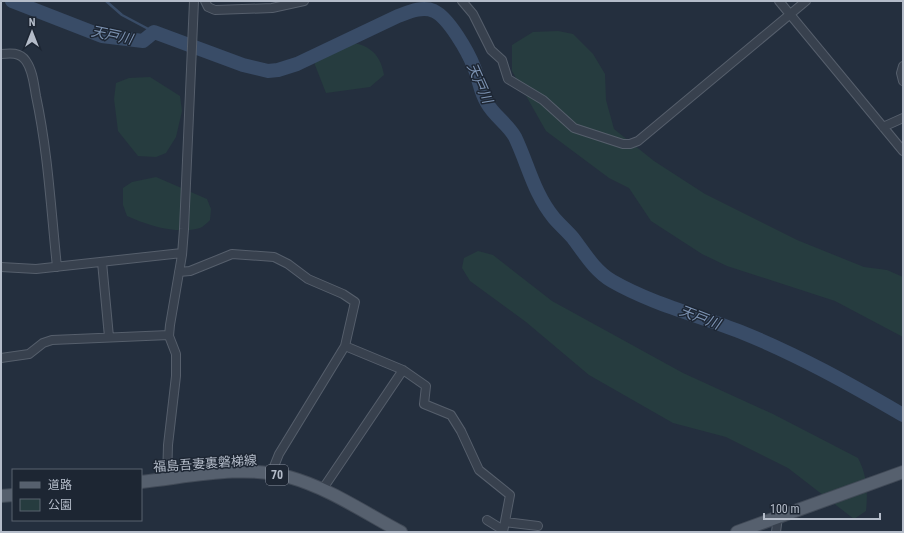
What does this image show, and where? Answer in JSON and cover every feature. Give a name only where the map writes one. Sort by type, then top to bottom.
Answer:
[{"type":"main road","name":"福島吾妻裏磐梯線","points":[[142,482],[229,473],[271,474],[289,477],[322,490],[401,532]]},
{"type":"main road","points":[[737,532],[901,473]]},
{"type":"main road","points":[[1,496],[12,495]]},
{"type":"street","points":[[167,479],[168,445],[176,376],[176,354],[169,335],[182,254],[194,1]]},
{"type":"street","points":[[205,1],[208,7],[215,10],[272,8],[304,1]]},
{"type":"street","points":[[462,1],[473,14],[491,50],[502,60],[508,79],[543,100],[574,128],[627,144],[638,141],[806,1]]},
{"type":"street","points":[[779,1],[903,151]]},
{"type":"street","points":[[1,54],[15,54],[22,56],[26,60],[32,75],[43,133],[57,267]]},
{"type":"street","points":[[903,66],[901,74],[903,80]]},
{"type":"street","points":[[883,127],[903,118]]},
{"type":"street","points":[[1,267],[25,270],[182,254]]},
{"type":"street","points":[[179,272],[190,271],[232,254],[256,254],[281,259],[304,277],[343,294],[355,302],[345,346],[279,454],[271,474]]},
{"type":"street","points":[[102,262],[109,337]]},
{"type":"street","points":[[1,358],[28,354],[43,343],[52,340],[169,335]]},
{"type":"street","points":[[345,346],[403,370],[426,386],[424,404],[451,415],[461,431],[479,470],[510,495],[504,528]]},
{"type":"street","points":[[322,490],[403,370]]},
{"type":"street","points":[[776,532],[778,517]]},
{"type":"street","points":[[487,520],[504,528],[538,526]]},
{"type":"green space","points":[[558,31],[573,34],[593,54],[605,74],[606,100],[614,129],[654,161],[705,194],[797,240],[864,267],[887,270],[903,277],[903,337],[835,301],[727,266],[702,254],[651,221],[629,188],[609,178],[546,131],[512,71],[512,45],[533,32]]},
{"type":"green space","points":[[341,41],[350,42],[370,49],[379,59],[384,75],[370,87],[326,93],[315,65],[314,55],[323,46]]},
{"type":"green space","points":[[150,77],[180,96],[182,111],[176,137],[166,153],[156,157],[138,156],[118,131],[114,99],[116,83],[129,78]]},
{"type":"green space","points":[[156,177],[207,199],[211,209],[210,220],[200,228],[191,230],[172,230],[153,226],[127,216],[123,205],[123,188],[132,182]]},
{"type":"green space","points":[[478,251],[493,255],[552,301],[683,373],[773,414],[858,458],[866,484],[866,511],[854,519],[788,468],[726,437],[673,423],[589,375],[526,322],[470,281],[462,268],[464,258]]},
{"type":"waterway","name":"天戸川","points":[[12,1],[102,36],[143,41],[154,32],[243,65],[268,71],[278,70],[297,64],[398,16],[420,9],[434,11],[440,15],[452,28],[463,45],[474,67],[485,99],[493,112],[509,128],[515,137],[536,189],[547,209],[573,238],[600,272],[612,281],[643,296],[741,332],[783,350],[843,381],[903,415]]},
{"type":"waterway","points":[[106,1],[122,15],[154,32]]}]
